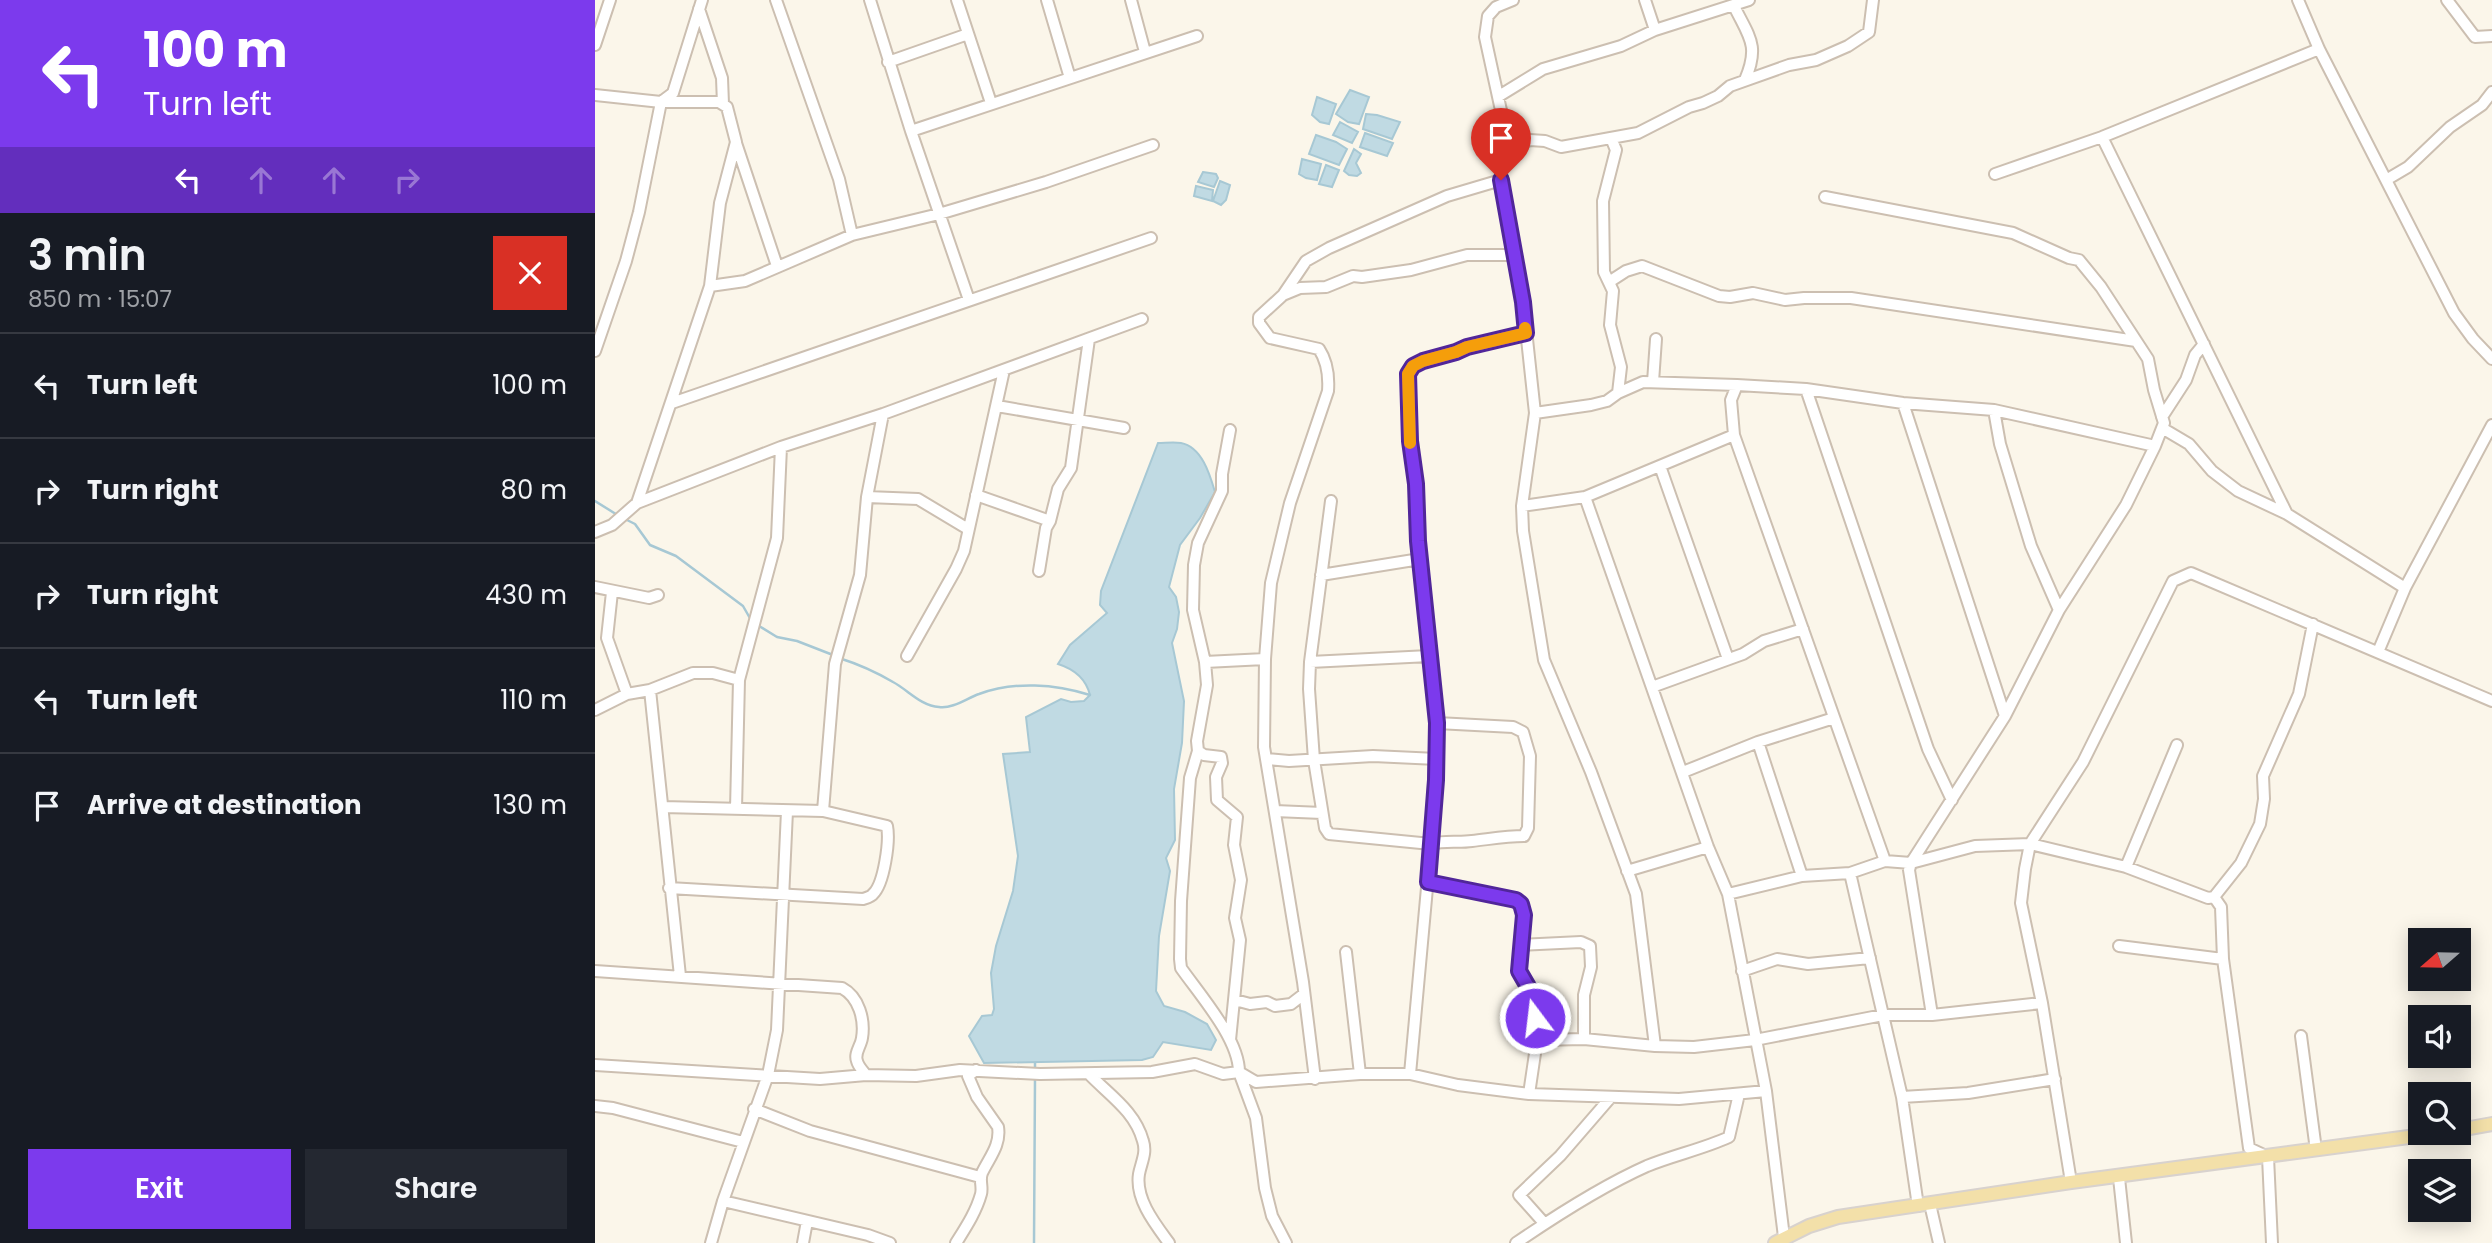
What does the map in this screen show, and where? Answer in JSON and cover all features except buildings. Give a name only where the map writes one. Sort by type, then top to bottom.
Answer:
[{"type":"main road","points":[[2471,1128],[2492,1124]]},
{"type":"main road","points":[[1779,1240],[1838,1217],[2071,1182],[2119,1178],[2408,1137]]},
{"type":"street","points":[[595,45],[597,30],[610,0]]},
{"type":"street","points":[[776,0],[835,168],[852,235]]},
{"type":"street","points":[[870,0],[888,62],[969,300]]},
{"type":"street","points":[[957,0],[991,103]]},
{"type":"street","points":[[1047,0],[1070,78]]},
{"type":"street","points":[[1131,0],[1145,52]]},
{"type":"street","points":[[1513,0],[1495,3],[1488,16],[1485,37],[1502,115],[1501,180],[1515,255],[1535,414],[1522,506],[1523,531],[1545,660],[1591,772],[1636,894],[1655,1046]]},
{"type":"street","points":[[1645,0],[1654,30]]},
{"type":"street","points":[[1499,96],[1543,69],[1621,47],[1654,30],[1749,0]]},
{"type":"street","points":[[1616,150],[1638,133],[1689,107],[1718,96],[1730,86],[1816,60],[1848,46],[1869,32],[1873,0]]},
{"type":"street","points":[[2298,0],[2319,49],[2454,313],[2492,359]]},
{"type":"street","points":[[2447,0],[2475,37],[2492,36]]},
{"type":"street","points":[[595,351],[626,261],[667,101],[673,93],[701,4]]},
{"type":"street","points":[[701,4],[722,78],[723,104]]},
{"type":"street","points":[[1734,6],[1753,46],[1752,64],[1745,80]]},
{"type":"street","points":[[888,62],[968,34]]},
{"type":"street","points":[[911,131],[1197,36]]},
{"type":"street","points":[[1995,174],[2102,137],[2319,49]]},
{"type":"street","points":[[2386,180],[2408,167],[2450,127],[2482,106],[2492,92]]},
{"type":"street","points":[[595,95],[723,104],[727,107],[777,266]]},
{"type":"street","points":[[1503,158],[1518,144],[1529,140],[1545,141],[1561,147],[1638,133]]},
{"type":"street","points":[[2102,137],[2287,514]]},
{"type":"street","points":[[1611,138],[1616,150],[1603,201],[1604,272],[1613,290],[1610,325],[1621,367],[1618,393]]},
{"type":"street","points":[[637,503],[710,286],[720,203],[736,142]]},
{"type":"street","points":[[710,286],[745,281],[852,235],[939,214],[1046,182],[1153,145]]},
{"type":"street","points":[[1315,1079],[1266,759],[1265,659],[1271,583],[1290,503],[1329,381],[1324,357],[1319,349],[1270,338],[1259,323],[1259,317],[1283,295],[1306,261],[1329,248],[1447,196],[1501,180]]},
{"type":"street","points":[[1825,197],[2013,233],[2079,260],[2101,286],[2148,359],[2162,423],[2189,444],[2211,471],[2238,491],[2287,514],[2405,589]]},
{"type":"street","points":[[672,403],[1151,238]]},
{"type":"street","points":[[1283,295],[1300,288],[1326,287],[1353,276],[1411,270],[1467,255],[1515,255]]},
{"type":"street","points":[[1609,282],[1626,271],[1643,266],[1719,296],[1753,293],[1785,300],[1851,298],[2136,341]]},
{"type":"street","points":[[595,532],[613,525],[637,503],[781,447],[883,414],[1142,319]]},
{"type":"street","points":[[1410,1074],[1431,844],[1437,723],[1410,441],[1408,374],[1413,366],[1423,361],[1526,333]]},
{"type":"street","points":[[1039,571],[1046,528],[1051,522],[1058,489],[1071,468],[1089,339]]},
{"type":"street","points":[[1648,382],[1657,339]]},
{"type":"street","points":[[1932,1015],[1909,870],[1911,863],[2005,716],[2059,610],[2126,505],[2155,446],[2162,423],[2186,380],[2195,355],[2204,344]]},
{"type":"street","points":[[1621,367],[1648,382]]},
{"type":"street","points":[[907,656],[956,569],[976,495],[1004,369]]},
{"type":"street","points":[[1535,414],[1607,401],[1618,393],[1648,382],[1737,385],[1806,389],[1903,403],[1994,410],[2155,446]]},
{"type":"street","points":[[1737,385],[1731,400],[1734,435],[1885,860]]},
{"type":"street","points":[[1806,389],[1928,749],[1952,800]]},
{"type":"street","points":[[1903,403],[2005,716]]},
{"type":"street","points":[[997,406],[1124,428]]},
{"type":"street","points":[[1994,410],[2000,444],[2031,546],[2059,610]]},
{"type":"street","points":[[823,811],[835,664],[860,575],[867,497],[883,414]]},
{"type":"street","points":[[2378,652],[2405,589],[2492,425]]},
{"type":"street","points":[[1230,430],[1222,474],[1222,491],[1198,543],[1195,565],[1193,610],[1205,662],[1207,685],[1197,741],[1198,751],[1191,778],[1181,901],[1180,960],[1181,968],[1230,1040],[1256,1118],[1265,1188],[1272,1216],[1286,1243]]},
{"type":"street","points":[[1522,506],[1585,497],[1734,435]]},
{"type":"street","points":[[736,809],[739,680],[777,538],[781,447]]},
{"type":"street","points":[[1660,466],[1728,659]]},
{"type":"street","points":[[976,495],[1051,522]]},
{"type":"street","points":[[867,497],[918,499],[968,528]]},
{"type":"street","points":[[1585,497],[1708,847],[1728,894],[1766,1091],[1779,1240]]},
{"type":"street","points":[[1331,501],[1310,662],[1309,689],[1314,760],[1325,828],[1329,834],[1431,844],[1498,836],[1524,836],[1528,828],[1530,756],[1523,732],[1513,727],[1437,723]]},
{"type":"street","points":[[1321,575],[1420,559]]},
{"type":"street","points":[[2071,1182],[2042,1003],[2021,903],[2030,845],[2083,762],[2173,581],[2191,573],[2492,701]]},
{"type":"street","points":[[595,587],[649,598],[658,595]]},
{"type":"street","points":[[612,592],[607,638],[627,694]]},
{"type":"street","points":[[1728,894],[1802,876],[1850,873],[1885,860],[1911,863],[1975,846],[2030,845],[2126,867],[2209,898],[2214,897],[2241,863],[2260,824],[2264,799],[2263,776],[2299,694],[2313,624]]},
{"type":"street","points":[[1652,687],[1743,654],[1764,641],[1803,629]]},
{"type":"street","points":[[1310,662],[1429,656]]},
{"type":"street","points":[[1205,662],[1265,659]]},
{"type":"street","points":[[595,710],[627,694],[650,690],[693,673],[713,673],[739,680]]},
{"type":"street","points":[[650,690],[680,976]]},
{"type":"street","points":[[1683,772],[1758,742],[1835,718]]},
{"type":"street","points":[[1758,742],[1802,876]]},
{"type":"street","points":[[2126,867],[2177,745]]},
{"type":"street","points":[[1198,751],[1204,755],[1221,757],[1222,763],[1216,777],[1217,800],[1237,817],[1234,845],[1241,880],[1235,918],[1240,940],[1230,1040]]},
{"type":"street","points":[[1266,759],[1289,761],[1373,756],[1437,759]]},
{"type":"street","points":[[663,807],[823,811],[887,826],[887,851],[876,890],[872,896],[863,900],[669,888]]},
{"type":"street","points":[[711,1243],[754,1109],[768,1075],[777,1030],[787,811]]},
{"type":"street","points":[[1275,811],[1322,813]]},
{"type":"street","points":[[1627,871],[1708,847]]},
{"type":"street","points":[[1850,873],[1924,1205],[1939,1243]]},
{"type":"street","points":[[1428,882],[1516,900],[1521,904],[1524,915],[1519,971],[1534,997],[1537,1040],[1529,1094]]},
{"type":"street","points":[[2214,897],[2221,907],[2223,959],[2249,1148],[2252,1152],[2268,1157],[2271,1243]]},
{"type":"street","points":[[1521,945],[1580,942],[1590,946],[1591,967],[1584,995],[1584,1039]]},
{"type":"street","points":[[2119,946],[2223,959]]},
{"type":"street","points":[[1346,952],[1360,1073]]},
{"type":"street","points":[[1742,971],[1777,959],[1808,964],[1870,958]]},
{"type":"street","points":[[595,971],[842,988],[848,991],[858,1004],[863,1025],[862,1039],[856,1055],[857,1062],[866,1076]]},
{"type":"street","points":[[1235,1000],[1250,1004],[1267,1002],[1275,1006],[1291,1004],[1304,995]]},
{"type":"street","points":[[1537,1040],[1584,1039],[1694,1047],[1755,1041],[1883,1015],[1932,1015],[2042,1003]]},
{"type":"street","points":[[2301,1036],[2316,1150]]},
{"type":"street","points":[[595,1065],[820,1079],[916,1076],[976,1070],[1035,1074],[1152,1072],[1195,1064],[1223,1074],[1239,1072],[1256,1082],[1360,1073],[1410,1074],[1458,1085],[1529,1094],[1679,1099],[1766,1091]]},
{"type":"street","points":[[956,1243],[976,1210],[982,1189],[980,1177],[997,1144],[999,1134],[998,1127],[971,1085],[968,1076],[976,1070]]},
{"type":"street","points":[[1089,1074],[1124,1106],[1141,1136],[1144,1151],[1139,1185],[1152,1220],[1169,1243]]},
{"type":"street","points":[[1902,1097],[1968,1093],[2055,1079]]},
{"type":"street","points":[[1516,1243],[1544,1223],[1644,1168],[1709,1147],[1729,1137],[1739,1094]]},
{"type":"street","points":[[1544,1223],[1519,1195],[1560,1156],[1611,1097]]},
{"type":"street","points":[[595,1105],[743,1142]]},
{"type":"street","points":[[754,1109],[810,1131],[980,1177]]},
{"type":"street","points":[[2119,1178],[2126,1243]]},
{"type":"street","points":[[723,1201],[868,1235],[890,1243]]},
{"type":"street","points":[[803,1243],[807,1221]]},
{"type":"water","points":[[1350,90],[1369,97],[1359,124],[1348,122],[1336,114]]},
{"type":"water","points":[[1317,97],[1336,104],[1329,124],[1320,122],[1312,115]]},
{"type":"water","points":[[1366,114],[1400,122],[1392,139],[1363,129]]},
{"type":"water","points":[[1340,122],[1358,132],[1352,143],[1333,135]]},
{"type":"water","points":[[1365,133],[1393,143],[1387,156],[1360,147]]},
{"type":"water","points":[[1316,135],[1347,149],[1339,165],[1309,154]]},
{"type":"water","points":[[1354,149],[1361,154],[1356,163],[1361,173],[1357,176],[1344,171]]},
{"type":"water","points":[[1302,159],[1321,164],[1317,180],[1299,174]]},
{"type":"water","points":[[1326,165],[1339,170],[1332,187],[1319,184]]},
{"type":"water","points":[[1203,172],[1216,174],[1218,178],[1214,187],[1198,182]]},
{"type":"water","points":[[1220,181],[1230,185],[1226,200],[1221,205],[1213,201]]},
{"type":"water","points":[[1196,186],[1213,190],[1212,201],[1194,196]]},
{"type":"water","points":[[1158,443],[1181,443],[1194,450],[1204,463],[1215,492],[1180,545],[1169,587],[1176,597],[1179,612],[1172,643],[1184,701],[1182,743],[1174,789],[1175,840],[1166,858],[1170,871],[1159,936],[1156,991],[1164,1006],[1185,1012],[1207,1024],[1216,1040],[1211,1050],[1163,1042],[1153,1057],[1142,1060],[984,1063],[969,1036],[982,1016],[992,1015],[994,1009],[991,973],[996,946],[1013,891],[1018,856],[1003,754],[1030,752],[1026,717],[1061,699],[1071,702],[1084,701],[1090,695],[1079,675],[1058,664],[1070,645],[1107,613],[1100,605],[1101,591]]},
{"type":"waterway","points":[[595,501],[619,516]]},
{"type":"waterway","points":[[625,519],[635,524],[650,545],[676,556],[743,606],[751,620]]},
{"type":"waterway","points":[[759,626],[777,637],[797,641],[833,655]]},
{"type":"waterway","points":[[839,658],[899,685],[920,701],[932,706],[955,705],[993,690],[1021,686],[1049,686],[1090,695]]},
{"type":"waterway","points":[[1035,1063],[1035,1072]]},
{"type":"waterway","points":[[1034,1243],[1035,1078]]},
{"type":"slow traffic","points":[[1410,443],[1408,374],[1413,366],[1467,347],[1526,333],[1525,328]]},
{"type":"route","points":[[1501,180],[1526,333],[1467,347],[1413,366],[1408,374],[1410,441],[1415,471],[1418,541],[1437,723],[1436,780],[1428,882],[1516,900],[1521,904],[1524,915],[1519,971],[1534,997],[1535,1018]]}]
